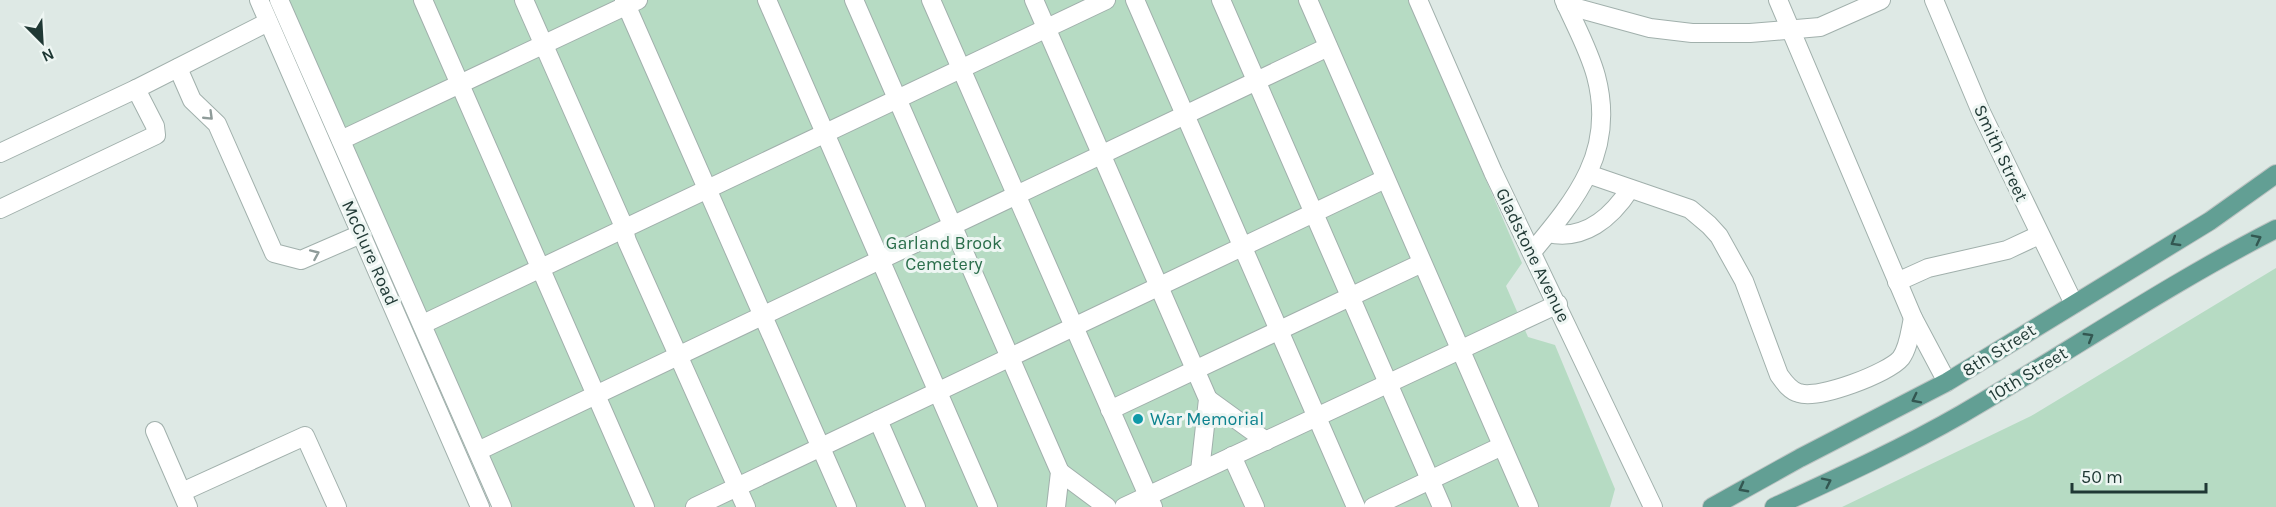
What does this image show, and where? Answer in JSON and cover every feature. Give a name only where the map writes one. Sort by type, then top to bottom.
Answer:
[{"type":"main road","name":"8th Street","points":[[1712,507],[1947,382],[2210,221],[2276,174]]},
{"type":"main road","name":"10th Street","points":[[1774,507],[1894,450],[1960,415],[2226,255],[2276,229]]},
{"type":"street","name":"McClure Road","points":[[259,0],[480,507]]},
{"type":"street","points":[[279,0],[502,507]]},
{"type":"street","points":[[423,0],[645,507]]},
{"type":"street","points":[[525,0],[678,356],[746,507]]},
{"type":"street","points":[[768,0],[988,507]]},
{"type":"street","points":[[854,0],[1060,472],[1107,507]]},
{"type":"street","points":[[931,0],[1150,501]]},
{"type":"street","points":[[1034,0],[1208,399],[1200,471]]},
{"type":"street","points":[[423,324],[1106,0]]},
{"type":"street","points":[[1135,0],[1356,507]]},
{"type":"street","points":[[1221,0],[1442,507]]},
{"type":"street","points":[[1308,0],[1529,507]]},
{"type":"street","name":"Gladstone Avenue","points":[[1418,0],[1493,172],[1653,507]]},
{"type":"street","points":[[1778,0],[1897,282],[1947,382]]},
{"type":"street","points":[[1565,2],[1650,28],[1692,33],[1750,33],[1820,27],[1881,0]]},
{"type":"street","name":"Smith Street","points":[[1934,0],[1981,112],[2074,304]]},
{"type":"street","points":[[340,140],[544,45],[630,2],[707,189],[847,507]]},
{"type":"street","points":[[1532,252],[1548,233],[1588,174],[1602,137],[1602,109],[1596,75],[1565,2]]},
{"type":"street","points":[[0,153],[136,89],[268,22]]},
{"type":"street","points":[[478,451],[1328,47]]},
{"type":"street","points":[[178,68],[192,100],[217,124],[274,253],[301,260],[361,234]]},
{"type":"street","points":[[0,209],[156,135],[155,126],[136,89]]},
{"type":"street","points":[[1588,174],[1690,209],[1701,216],[1719,236],[1744,281],[1779,375],[1798,393],[1815,396],[1840,389],[1900,359],[1907,345],[1913,318]]},
{"type":"street","points":[[695,507],[1385,179]]},
{"type":"street","points":[[1548,233],[1562,236],[1593,227],[1617,209],[1630,189]]},
{"type":"street","points":[[1897,282],[1928,268],[2007,250],[2039,235]]},
{"type":"street","points":[[1110,410],[1422,263]]},
{"type":"street","points":[[1124,507],[1150,501],[1200,471],[1461,352],[1558,304]]},
{"type":"street","points":[[1208,399],[1266,441]]},
{"type":"street","points":[[878,420],[916,507]]},
{"type":"street","points":[[155,431],[185,499],[305,436],[337,507]]},
{"type":"street","points":[[1373,507],[1502,446]]},
{"type":"street","points":[[1233,456],[1255,507]]},
{"type":"street","points":[[1056,507],[1060,472]]},
{"type":"green space","name":"Garland Brook Cemetery","points":[[274,0],[1408,0],[1522,263],[1506,286],[1528,337],[1555,345],[1615,489],[1610,507],[497,507]]},
{"type":"green space","points":[[2276,268],[2276,507],[1842,507],[2031,416]]},
{"type":"place","name":"War Memorial","points":[[1138,419]]}]
